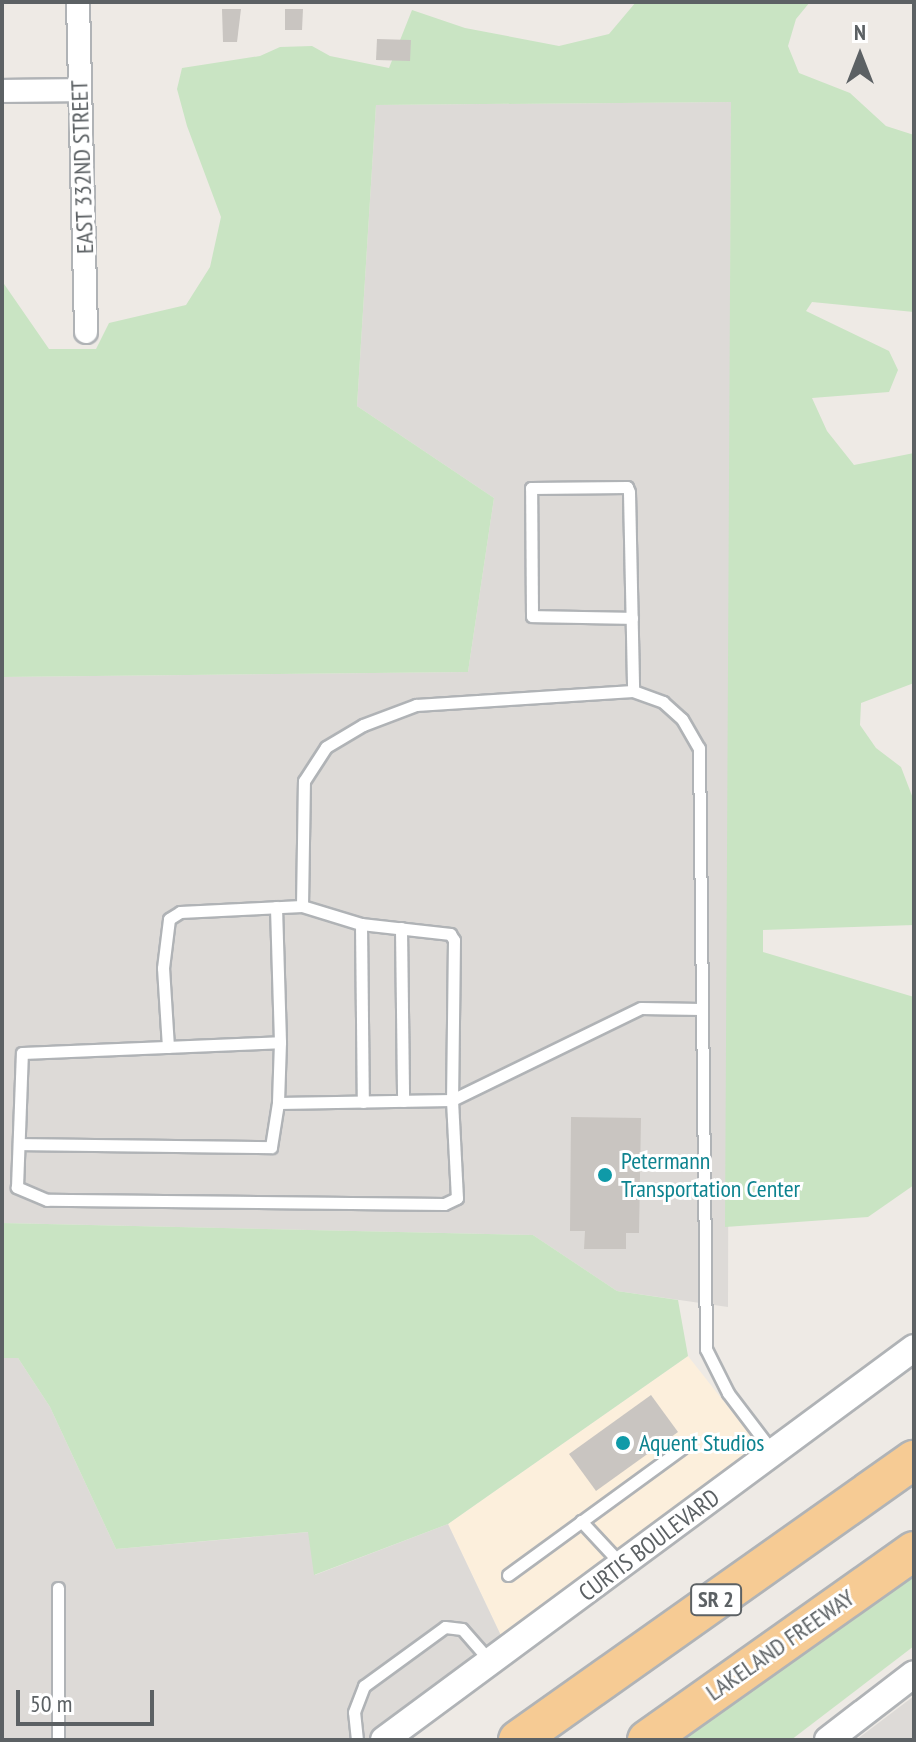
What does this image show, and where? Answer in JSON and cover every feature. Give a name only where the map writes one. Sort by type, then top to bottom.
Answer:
[{"type":"highway","name":"SR 2","points":[[518,1740],[914,1460]]},
{"type":"highway","name":"LAKELAND FREEWAY","points":[[647,1740],[914,1551]]},
{"type":"street","name":"EAST 332ND STREET","points":[[78,2],[86,332]]},
{"type":"street","points":[[2,91],[79,90]]},
{"type":"street","name":"CURTIS BOULEVARD","points":[[384,1740],[914,1348]]},
{"type":"street","points":[[828,1740],[914,1674]]},
{"type":"lane","points":[[632,618],[532,616],[531,488],[627,487],[632,618],[633,691]]},
{"type":"lane","points":[[302,906],[304,781],[326,747],[363,725],[416,705],[633,691],[663,702],[682,719],[699,748],[706,1349],[728,1393],[773,1452]]},
{"type":"lane","points":[[168,1047],[163,968],[169,919],[180,912],[302,906],[361,924],[450,934],[454,940],[452,1100],[457,1198],[444,1204],[47,1200],[17,1187],[22,1053],[168,1047],[280,1042]]},
{"type":"lane","points":[[19,1144],[271,1147],[278,1103],[280,1042],[276,907]]},
{"type":"lane","points":[[361,924],[363,1102]]},
{"type":"lane","points":[[401,928],[403,1101]]},
{"type":"lane","points":[[278,1103],[452,1100],[641,1008],[701,1009]]},
{"type":"lane","points":[[508,1575],[682,1448]]},
{"type":"lane","points":[[581,1521],[622,1565]]},
{"type":"lane","points":[[58,1588],[58,1740]]},
{"type":"lane","points":[[357,1740],[354,1712],[364,1686],[445,1627],[462,1629],[492,1663]]},
{"type":"shaded area","points":[[731,102],[728,1307],[617,1291],[533,1235],[2,1223],[2,677],[468,672],[494,498],[357,406],[376,105]]},
{"type":"shaded area","points":[[688,1356],[762,1450],[504,1642],[448,1524]]},
{"type":"shaded area","points":[[2,1358],[18,1358],[50,1407],[116,1549],[309,1532],[315,1575],[448,1524],[504,1642],[370,1740],[2,1740]]},
{"type":"shaded area","points":[[914,1696],[914,1740],[856,1740]]},
{"type":"green space","points":[[636,2],[810,2],[796,19],[788,46],[799,73],[850,93],[886,126],[914,135],[914,312],[812,302],[806,311],[889,351],[898,370],[889,392],[812,398],[827,431],[854,465],[914,453],[914,683],[861,703],[860,725],[876,748],[901,767],[914,801],[914,925],[763,930],[763,952],[914,997],[914,1185],[868,1217],[725,1227],[731,102],[376,105],[357,406],[494,498],[468,672],[2,677],[2,281],[49,349],[96,349],[109,323],[186,305],[210,267],[221,217],[187,126],[177,89],[182,68],[260,56],[280,47],[312,46],[330,56],[389,68],[412,10],[465,28],[559,46],[609,34]]},
{"type":"green space","points":[[2,1223],[533,1235],[617,1291],[678,1300],[688,1356],[448,1524],[314,1575],[308,1532],[116,1549],[50,1407],[18,1358],[2,1358]]},
{"type":"green space","points":[[914,1566],[914,1646],[791,1740],[668,1740]]},
{"type":"building","points":[[222,9],[241,9],[237,42],[223,42]]},
{"type":"building","points":[[285,9],[303,9],[302,30],[285,30]]},
{"type":"building","points":[[377,39],[411,40],[410,61],[376,60]]},
{"type":"building","name":"Petermann Transportation Center","points":[[571,1117],[641,1118],[639,1233],[626,1233],[626,1249],[584,1249],[585,1231],[570,1231]]},
{"type":"building","name":"Aquent Studios","points":[[651,1395],[678,1432],[596,1491],[569,1454]]},
{"type":"place","name":"Petermann Transportation Center","points":[[605,1175]]},
{"type":"place","name":"Aquent Studios","points":[[623,1443]]}]
